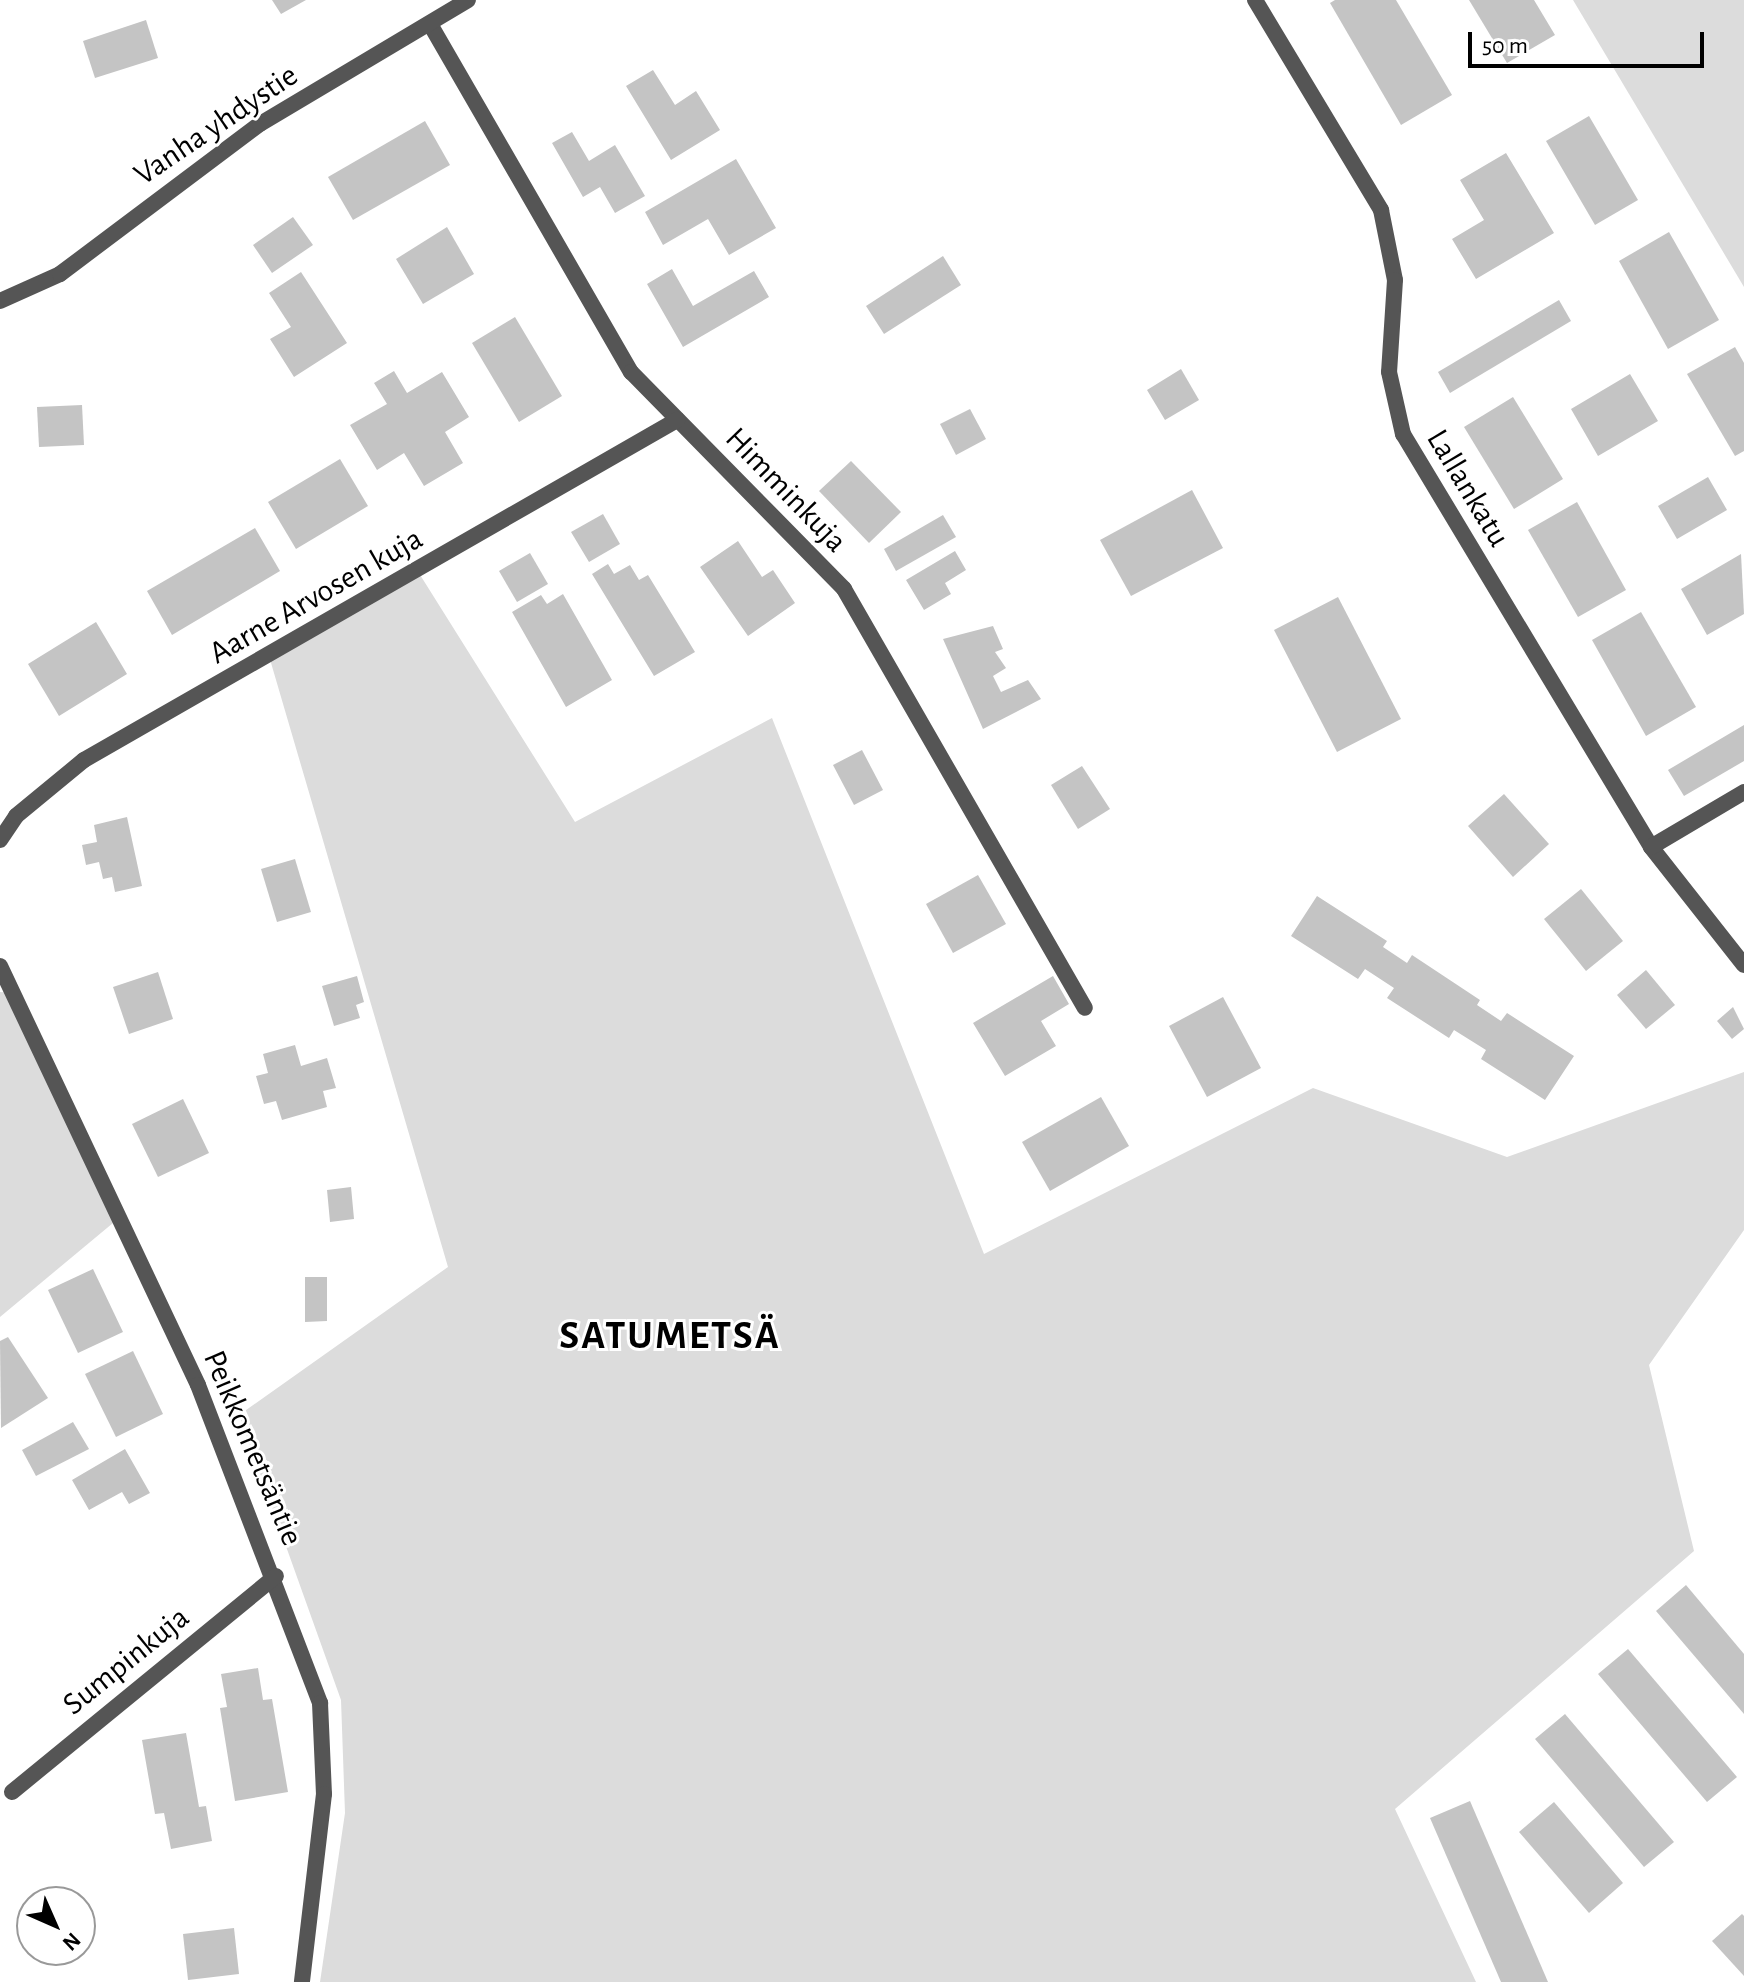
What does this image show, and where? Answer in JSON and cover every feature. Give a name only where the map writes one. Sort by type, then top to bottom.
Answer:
[{"type":"street","name":"Vanha yhdystie","points":[[0,301],[60,274],[222,149],[468,0]]},
{"type":"street","name":"Lallankatu","points":[[1255,0],[1381,210],[1395,280],[1389,372],[1403,434],[1651,847],[1744,965]]},
{"type":"street","name":"Himminkuja","points":[[430,24],[631,372],[844,589],[1085,1008]]},
{"type":"street","name":"Aarne Arvosen kuja","points":[[0,840],[16,816],[84,760],[677,420]]},
{"type":"street","points":[[1651,847],[1744,792]]},
{"type":"street","name":"Peikkometsäntie","points":[[0,966],[198,1385],[276,1576],[320,1703],[324,1794],[302,1982]]},
{"type":"street","name":"Sumpinkuja","points":[[12,1792],[276,1576]]},
{"type":"shaded area","points":[[1573,0],[1744,0],[1744,287]]},
{"type":"shaded area","points":[[417,570],[575,822],[772,718],[984,1254],[1313,1088],[1507,1157],[1744,1072],[1744,1230],[1649,1365],[1694,1551],[1395,1809],[1476,1982],[320,1982],[345,1813],[341,1700],[239,1415],[448,1267],[269,656]]},
{"type":"shaded area","points":[[0,992],[13,993],[119,1218],[0,1317]]},
{"type":"building","points":[[272,0],[306,0],[281,14]]},
{"type":"building","points":[[1335,0],[1396,0],[1452,95],[1401,125],[1330,3]]},
{"type":"building","points":[[1469,0],[1534,0],[1555,35],[1507,63]]},
{"type":"building","points":[[146,20],[158,58],[95,78],[83,41]]},
{"type":"building","points":[[653,70],[675,105],[696,91],[720,130],[671,160],[626,86]]},
{"type":"building","points":[[1589,116],[1638,200],[1595,225],[1546,141]]},
{"type":"building","points":[[425,121],[450,165],[353,220],[328,177]]},
{"type":"building","points":[[572,132],[589,161],[615,145],[645,196],[615,213],[600,187],[583,197],[552,143]]},
{"type":"building","points":[[1506,153],[1554,233],[1476,279],[1452,239],[1484,220],[1460,180]]},
{"type":"building","points":[[736,159],[776,228],[729,255],[708,219],[663,245],[645,212]]},
{"type":"building","points":[[293,217],[313,245],[272,273],[253,245]]},
{"type":"building","points":[[447,227],[474,274],[423,304],[396,259]]},
{"type":"building","points":[[1669,232],[1719,320],[1668,349],[1619,261]]},
{"type":"building","points":[[943,256],[961,285],[884,334],[866,306]]},
{"type":"building","points":[[672,269],[693,306],[754,271],[769,297],[683,347],[647,284]]},
{"type":"building","points":[[301,272],[347,343],[294,377],[270,339],[291,327],[269,293]]},
{"type":"building","points":[[1559,300],[1571,321],[1450,393],[1438,372]]},
{"type":"building","points":[[515,317],[562,396],[519,422],[472,343]]},
{"type":"building","points":[[1735,347],[1744,363],[1744,451],[1735,456],[1687,374]]},
{"type":"building","points":[[1181,369],[1199,400],[1165,420],[1147,390]]},
{"type":"building","points":[[394,371],[407,393],[442,372],[469,417],[445,432],[463,463],[424,486],[404,453],[377,470],[350,425],[387,404],[374,383]]},
{"type":"building","points":[[1630,374],[1658,421],[1598,456],[1571,409]]},
{"type":"building","points":[[1513,397],[1563,479],[1514,509],[1464,427]]},
{"type":"building","points":[[82,405],[84,445],[39,447],[37,407]]},
{"type":"building","points":[[970,409],[986,439],[956,455],[940,424]]},
{"type":"building","points":[[340,459],[368,506],[296,549],[268,502]]},
{"type":"building","points":[[851,461],[901,512],[869,543],[819,491]]},
{"type":"building","points":[[1708,477],[1727,510],[1677,539],[1658,506]]},
{"type":"building","points":[[1192,490],[1223,548],[1131,596],[1100,540]]},
{"type":"building","points":[[1577,502],[1626,590],[1578,617],[1528,530]]},
{"type":"building","points":[[603,514],[620,544],[589,562],[571,532]]},
{"type":"building","points":[[943,515],[956,537],[896,571],[884,549]]},
{"type":"building","points":[[255,528],[280,571],[172,635],[147,591]]},
{"type":"building","points":[[738,541],[762,577],[773,570],[795,603],[748,636],[700,567]]},
{"type":"building","points":[[955,551],[966,570],[945,583],[951,594],[924,610],[906,580]]},
{"type":"building","points":[[530,553],[548,584],[517,602],[499,571]]},
{"type":"building","points":[[1741,554],[1744,614],[1707,635],[1681,589]]},
{"type":"building","points":[[608,564],[614,574],[630,565],[639,580],[648,575],[695,652],[654,676],[592,574]]},
{"type":"building","points":[[563,594],[612,680],[566,707],[512,612],[541,595],[547,604]]},
{"type":"building","points":[[1338,597],[1401,719],[1337,752],[1274,630]]},
{"type":"building","points":[[1641,612],[1696,707],[1646,736],[1592,640]]},
{"type":"building","points":[[96,622],[127,674],[59,716],[28,664]]},
{"type":"building","points":[[993,626],[1003,649],[995,652],[1006,668],[993,676],[1001,692],[1028,680],[1041,699],[983,729],[943,639]]},
{"type":"building","points":[[1744,725],[1744,761],[1684,796],[1668,770]]},
{"type":"building","points":[[862,750],[883,790],[854,805],[833,765]]},
{"type":"building","points":[[1082,766],[1110,809],[1078,829],[1051,785]]},
{"type":"building","points":[[1504,794],[1549,844],[1513,877],[1468,826]]},
{"type":"building","points":[[127,817],[142,886],[115,892],[112,877],[103,879],[99,862],[86,865],[82,845],[97,842],[94,825]]},
{"type":"building","points":[[295,859],[311,912],[277,922],[261,869]]},
{"type":"building","points":[[978,875],[1006,924],[953,953],[926,904]]},
{"type":"building","points":[[1581,889],[1623,941],[1586,971],[1544,919]]},
{"type":"building","points":[[1317,896],[1387,941],[1383,947],[1407,963],[1412,955],[1480,1000],[1477,1005],[1501,1021],[1507,1013],[1574,1056],[1545,1100],[1481,1059],[1486,1050],[1454,1030],[1449,1038],[1387,998],[1394,988],[1365,969],[1358,979],[1291,936]]},
{"type":"building","points":[[1646,970],[1675,1005],[1646,1029],[1617,995]]},
{"type":"building","points":[[158,972],[173,1019],[129,1034],[113,987]]},
{"type":"building","points":[[357,976],[364,1002],[356,1005],[360,1018],[334,1026],[322,986]]},
{"type":"building","points":[[1053,976],[1069,1004],[1041,1021],[1056,1046],[1005,1076],[973,1023]]},
{"type":"building","points":[[1223,997],[1261,1068],[1207,1097],[1169,1026]]},
{"type":"building","points":[[1733,1007],[1744,1029],[1732,1039],[1717,1021]]},
{"type":"building","points":[[295,1045],[301,1066],[327,1058],[336,1088],[323,1091],[327,1107],[282,1120],[276,1101],[264,1104],[256,1076],[268,1073],[263,1054]]},
{"type":"building","points":[[1101,1097],[1129,1146],[1050,1191],[1022,1142]]},
{"type":"building","points":[[183,1099],[209,1153],[158,1177],[132,1124]]},
{"type":"building","points":[[351,1187],[354,1219],[330,1222],[327,1190]]},
{"type":"building","points":[[93,1269],[123,1332],[78,1353],[48,1290]]},
{"type":"building","points":[[305,1277],[327,1277],[327,1321],[305,1322]]},
{"type":"building","points":[[8,1337],[48,1398],[1,1428],[0,1341]]},
{"type":"building","points":[[133,1351],[163,1414],[116,1437],[85,1374]]},
{"type":"building","points":[[73,1422],[89,1449],[36,1476],[22,1450]]},
{"type":"building","points":[[125,1449],[150,1493],[129,1504],[122,1492],[89,1510],[72,1480]]},
{"type":"building","points":[[1686,1585],[1744,1654],[1744,1714],[1656,1611]]},
{"type":"building","points":[[1628,1649],[1737,1777],[1707,1802],[1598,1674]]},
{"type":"building","points":[[258,1668],[263,1700],[272,1699],[288,1792],[235,1801],[220,1708],[227,1707],[221,1674]]},
{"type":"building","points":[[1565,1714],[1674,1842],[1644,1867],[1535,1739]]},
{"type":"building","points":[[186,1733],[199,1807],[206,1806],[212,1841],[171,1849],[164,1813],[155,1814],[142,1740]]},
{"type":"building","points":[[1470,1801],[1548,1982],[1501,1982],[1430,1818]]},
{"type":"building","points":[[1554,1802],[1623,1883],[1589,1913],[1519,1832]]},
{"type":"building","points":[[1742,1914],[1744,1916],[1744,1976],[1712,1941]]},
{"type":"building","points":[[234,1928],[239,1974],[188,1980],[183,1934]]},
{"type":"district","name":"SATUMETSÄ","points":[[670,1336]]}]
